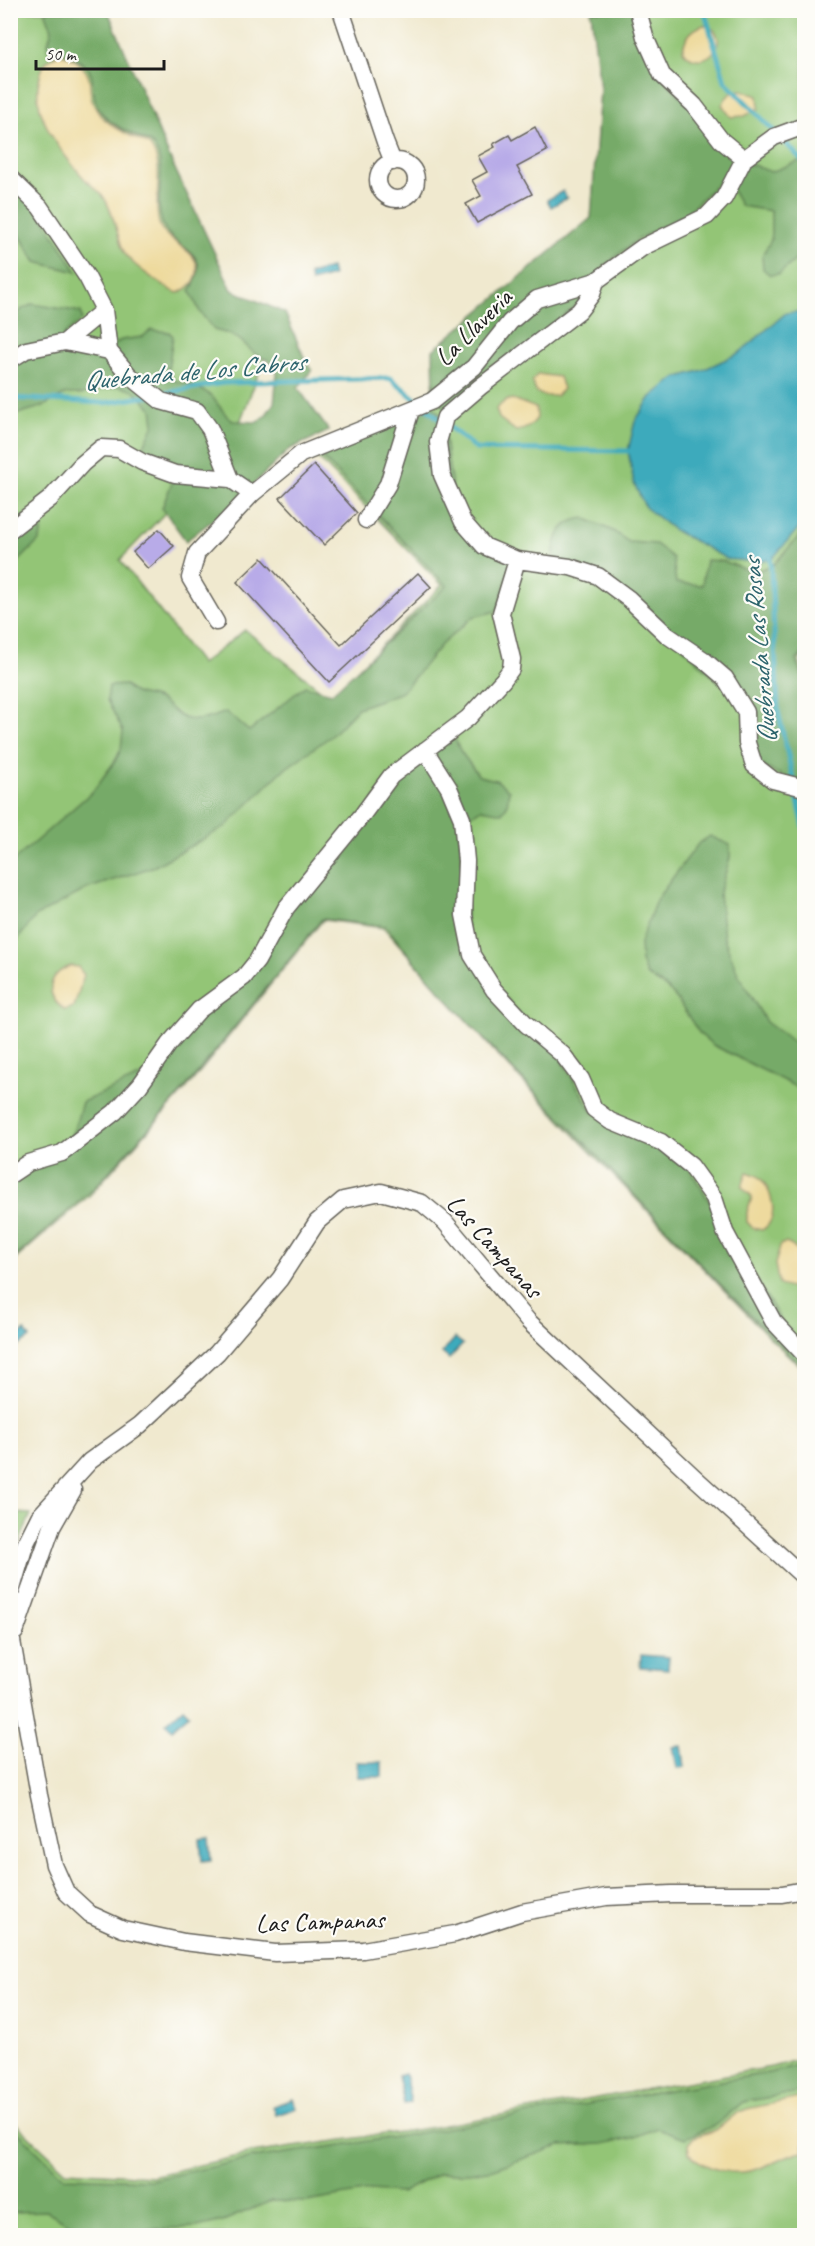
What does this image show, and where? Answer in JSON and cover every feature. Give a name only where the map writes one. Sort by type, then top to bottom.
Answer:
[{"type":"street","points":[[341,10],[393,162]]},
{"type":"street","points":[[638,10],[645,37],[662,75],[694,105],[721,140],[744,159]]},
{"type":"street","name":"La Llaveria","points":[[216,622],[190,578],[197,553],[252,494],[301,454],[432,401],[474,367],[510,322],[537,299],[596,281],[643,247],[707,216],[724,198],[744,159],[774,137],[804,126]]},
{"type":"street","points":[[10,178],[40,207],[87,277],[104,310],[109,351],[129,375],[161,401],[197,411],[210,429],[230,479]]},
{"type":"street","points":[[596,281],[592,294],[579,311],[480,387],[446,417],[438,442],[442,475],[463,522],[484,546],[517,561],[570,567],[598,576],[629,598],[667,636],[704,660],[725,678],[746,712],[747,743],[754,765],[773,780],[804,788]]},
{"type":"street","points":[[65,342],[104,310]]},
{"type":"street","points":[[10,360],[26,350],[65,342],[109,351]]},
{"type":"street","points":[[366,520],[388,484],[411,410]]},
{"type":"street","points":[[10,530],[50,499],[82,464],[101,448],[119,449],[142,462],[175,474],[230,479],[252,494]]},
{"type":"street","points":[[10,1175],[28,1163],[62,1153],[115,1112],[141,1085],[169,1044],[199,1010],[244,977],[257,961],[286,908],[391,776],[468,718],[511,669],[510,649],[501,613],[517,561]]},
{"type":"street","points":[[425,750],[449,788],[462,819],[466,861],[464,915],[472,955],[494,990],[526,1024],[563,1055],[580,1079],[594,1108],[610,1120],[661,1142],[691,1166],[714,1198],[725,1232],[773,1322],[804,1354]]},
{"type":"street","name":"Las Campanas","points":[[804,1577],[528,1321],[445,1222],[422,1203],[381,1192],[343,1200],[317,1222],[280,1279],[216,1353],[140,1425],[90,1461],[52,1527],[12,1641],[39,1795],[54,1865],[66,1892],[90,1914],[123,1929],[184,1942],[275,1953],[363,1950],[455,1934],[522,1912],[606,1897],[782,1894],[804,1890]]},
{"type":"green space","points":[[11,11],[106,11],[206,243],[233,292],[281,314],[232,443],[120,560],[201,664],[245,630],[330,697],[442,585],[317,457],[428,410],[440,348],[593,224],[604,97],[593,11],[804,11],[804,655],[799,661],[804,674],[804,1370],[773,1341],[501,1059],[384,928],[323,920],[186,1089],[90,1195],[11,1263]]},
{"type":"green space","points":[[45,11],[108,11],[169,156],[232,290],[285,313],[307,364],[312,370],[298,388],[329,431],[290,449],[232,505],[186,541],[162,508],[178,467],[152,457],[142,450],[154,424],[152,409],[134,391],[119,386],[82,394],[66,394],[44,406],[11,416],[11,366],[17,351],[11,343],[11,321],[22,309],[33,304],[81,312],[82,320],[63,336],[103,352],[121,340],[142,337],[151,330],[169,332],[173,336],[168,370],[173,380],[195,386],[211,395],[233,421],[258,422],[265,416],[274,403],[277,373],[269,361],[255,354],[240,340],[214,330],[200,312],[190,291],[197,277],[196,258],[174,240],[162,222],[159,203],[161,174],[154,146],[116,125],[101,112],[95,100],[91,75],[85,65],[66,53],[50,55],[47,47],[52,29]]},
{"type":"green space","points":[[591,11],[636,11],[661,76],[743,161],[771,172],[804,159],[804,253],[779,274],[770,275],[763,269],[762,256],[771,240],[771,211],[741,206],[724,177],[686,214],[638,239],[603,267],[585,298],[449,412],[434,395],[433,350],[591,218],[600,89]]},
{"type":"green space","points":[[10,182],[38,209],[77,272],[36,262],[17,231],[11,231]]},
{"type":"green space","points":[[434,407],[442,417],[457,522],[512,561],[497,611],[473,617],[441,645],[402,692],[358,708],[331,736],[282,771],[225,827],[155,866],[87,889],[36,916],[11,948],[11,863],[93,791],[121,749],[123,731],[107,700],[109,686],[125,685],[137,694],[161,700],[177,714],[188,719],[208,718],[226,712],[249,731],[305,686],[332,693],[447,586],[317,452]]},
{"type":"green space","points":[[46,506],[40,540],[11,569],[10,518],[14,520]]},
{"type":"green space","points":[[584,518],[613,531],[629,542],[656,544],[673,558],[676,583],[702,585],[706,560],[723,561],[753,572],[773,565],[804,531],[804,652],[796,661],[804,680],[804,785],[756,764],[749,711],[630,596],[553,560],[560,532],[569,523]]},
{"type":"green space","points":[[454,737],[461,752],[479,776],[496,780],[509,790],[507,806],[502,813],[482,809],[459,820],[469,957],[560,1058],[592,1111],[634,1133],[689,1168],[804,1359],[804,1368],[483,1038],[386,926],[322,919],[176,1099],[92,1190],[11,1261],[10,1176],[62,1154],[75,1127],[82,1102],[153,1071],[170,1044],[245,978],[288,909],[392,777]]},
{"type":"green space","points":[[710,836],[730,845],[730,858],[719,894],[724,938],[738,974],[766,1022],[804,1050],[804,1091],[713,1045],[700,1034],[674,995],[646,975],[641,961],[640,943],[656,900],[698,844]]},
{"type":"green space","points":[[11,1513],[31,1514],[11,1563]]},
{"type":"green space","points":[[804,2058],[804,2235],[11,2235],[10,2118],[66,2171],[152,2176],[252,2153],[428,2128],[772,2067]]},
{"type":"green space","points":[[804,2063],[804,2091],[743,2102],[716,2125],[685,2138],[657,2128],[632,2138],[602,2144],[560,2146],[493,2169],[469,2173],[439,2173],[401,2193],[369,2191],[307,2202],[271,2201],[223,2221],[197,2227],[157,2229],[125,2235],[93,2235],[82,2232],[47,2211],[11,2212],[11,2125],[64,2177],[151,2180],[252,2158],[389,2138],[773,2072]]},
{"type":"sand","points":[[704,25],[713,30],[718,37],[718,44],[708,57],[692,58],[683,51],[685,42],[692,32]]},
{"type":"sand","points":[[60,54],[76,61],[87,74],[93,104],[98,112],[115,127],[151,147],[158,165],[157,213],[159,223],[167,235],[191,254],[197,266],[195,280],[182,291],[178,293],[165,286],[127,257],[103,196],[74,167],[50,133],[39,107],[39,80],[45,64]]},
{"type":"sand","points":[[742,90],[758,96],[759,108],[745,116],[731,117],[722,105],[730,94]]},
{"type":"sand","points":[[538,374],[559,377],[563,389],[556,396],[544,396],[536,392],[532,381]]},
{"type":"sand","points":[[512,399],[536,408],[537,418],[525,429],[516,431],[499,418],[496,409],[505,401]]},
{"type":"sand","points":[[71,966],[78,967],[84,975],[74,1007],[65,1010],[54,998],[51,986],[57,974]]},
{"type":"sand","points":[[747,1172],[762,1180],[770,1194],[773,1211],[768,1225],[762,1230],[753,1228],[747,1222],[747,1212],[752,1197],[742,1187]]},
{"type":"sand","points":[[786,1243],[797,1251],[802,1263],[801,1277],[794,1289],[779,1285],[775,1264],[781,1244]]},
{"type":"sand","points":[[804,2097],[804,2151],[760,2168],[742,2172],[713,2168],[689,2153],[688,2144],[694,2137],[716,2130],[737,2113]]},
{"type":"water","points":[[563,191],[567,198],[551,207],[547,200]]},
{"type":"water","points":[[331,268],[333,276],[311,282],[309,274]]},
{"type":"water","points":[[804,311],[804,522],[772,559],[756,562],[727,559],[674,530],[645,507],[634,483],[628,451],[635,421],[651,397],[675,378],[703,370],[739,353],[786,313]]},
{"type":"water","points":[[25,1331],[30,1338],[11,1351],[11,1340]]},
{"type":"water","points":[[455,1338],[463,1344],[449,1359],[442,1353]]},
{"type":"water","points":[[641,1655],[669,1657],[668,1669],[640,1667]]},
{"type":"water","points":[[183,1708],[189,1714],[172,1729],[166,1723]]},
{"type":"water","points":[[682,1746],[685,1767],[677,1768],[673,1747]]},
{"type":"water","points":[[357,1762],[382,1762],[382,1777],[357,1777]]},
{"type":"water","points":[[209,1838],[211,1860],[202,1861],[200,1839]]},
{"type":"water","points":[[405,2074],[411,2103],[404,2104],[398,2076]]},
{"type":"water","points":[[293,2099],[297,2108],[276,2115],[273,2106]]},
{"type":"building","points":[[535,127],[547,151],[517,167],[532,194],[477,223],[466,204],[481,196],[472,180],[487,172],[478,156],[495,147],[493,144],[509,135],[512,140]]},
{"type":"building","points":[[314,465],[357,513],[324,545],[280,498]]},
{"type":"building","points":[[159,529],[174,546],[148,569],[133,552]]},
{"type":"building","points":[[262,558],[341,645],[418,573],[431,587],[329,682],[237,582]]},
{"type":"waterway","points":[[704,10],[725,81],[804,162]]},
{"type":"waterway","name":"Quebrada de Los Cabros","points":[[159,394],[223,383],[390,378],[476,449],[633,451]]},
{"type":"waterway","name":"Quebrada de Los Cabros","points":[[10,398],[104,403],[150,396]]},
{"type":"waterway","name":"Quebrada Las Rosas","points":[[770,552],[778,711],[804,827]]}]
